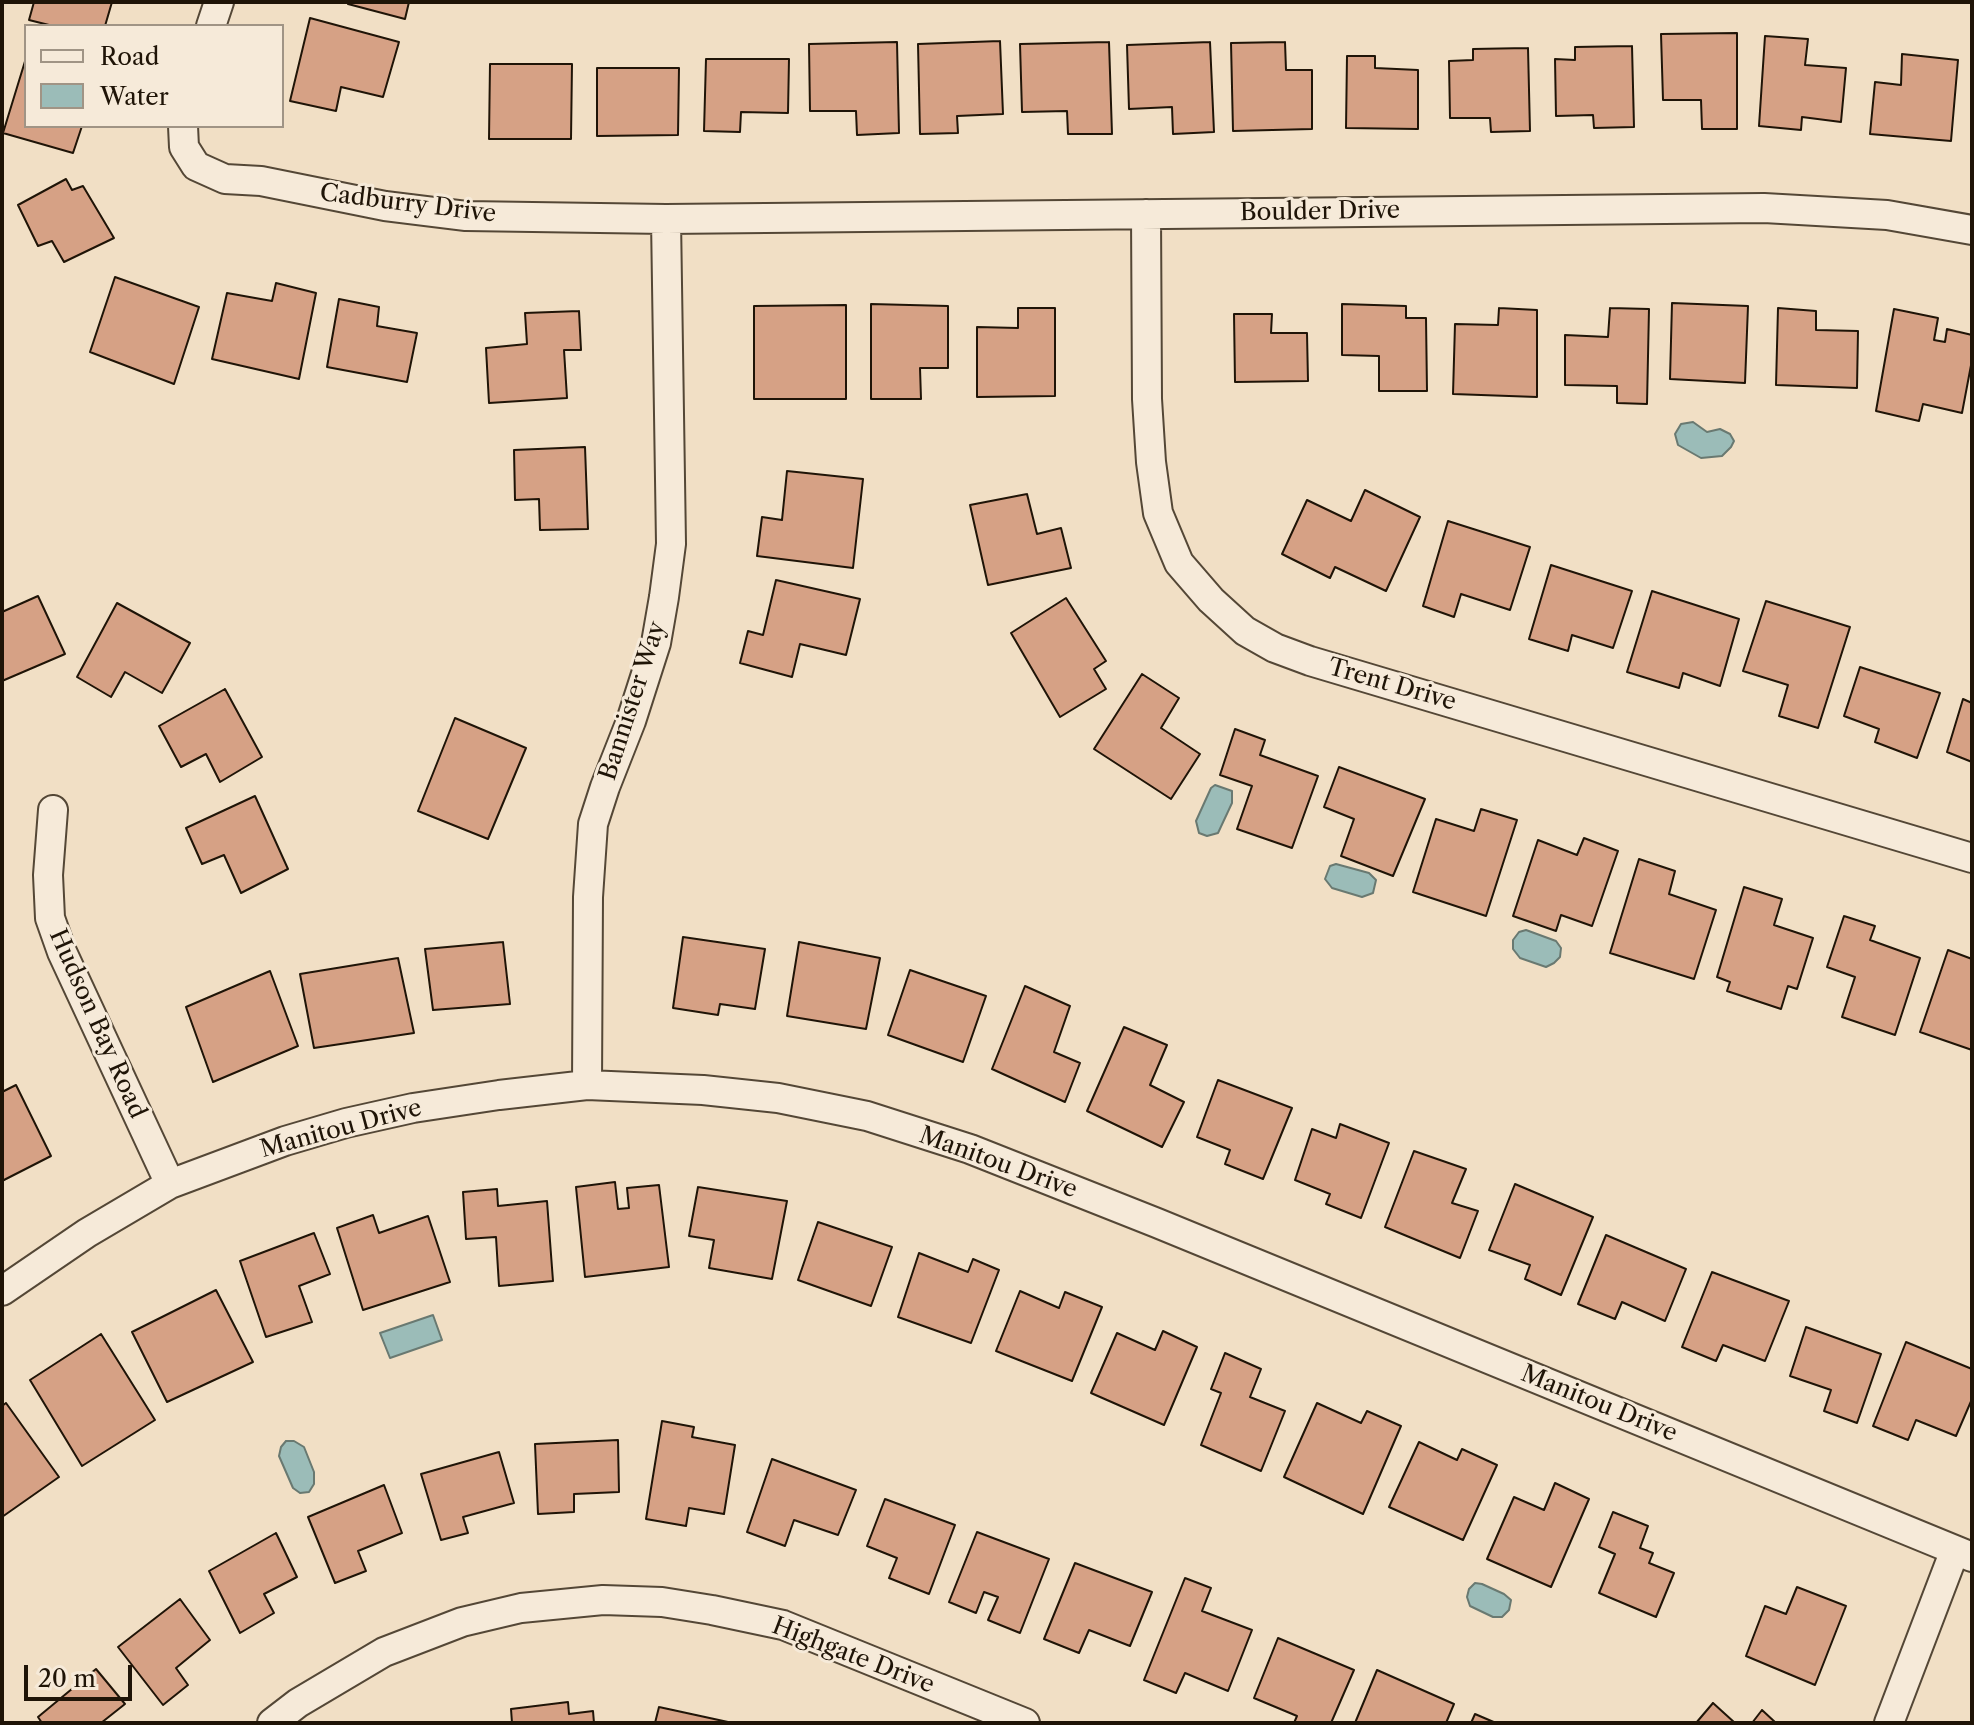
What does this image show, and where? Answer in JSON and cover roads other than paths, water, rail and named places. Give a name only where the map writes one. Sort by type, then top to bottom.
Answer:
[{"type":"street","points":[[212,24],[219,2]]},
{"type":"street","name":"Cadburry Drive","points":[[183,128],[184,147],[196,166],[225,179],[261,181],[385,206],[466,216],[666,219]]},
{"type":"street","name":"Boulder Drive","points":[[666,219],[1764,208],[1887,215],[1972,230]]},
{"type":"street","name":"Trent Drive","points":[[1146,214],[1147,399],[1158,513],[1179,563],[1211,600],[1245,631],[1275,648],[1310,661],[1972,858]]},
{"type":"street","name":"Bannister Way","points":[[587,1085],[588,897],[593,824],[656,643],[671,544],[666,219]]},
{"type":"street","name":"Hudson Bay Road","points":[[53,810],[48,875],[50,918],[62,952],[170,1184]]},
{"type":"street","name":"Manitou Drive","points":[[2,1291],[132,1204],[170,1184],[285,1141],[346,1123],[413,1108],[587,1085],[703,1090],[778,1098],[867,1116],[970,1149],[1963,1554]]},
{"type":"street","points":[[1889,1723],[1963,1554]]},
{"type":"street","name":"Highgate Drive","points":[[272,1723],[298,1703],[384,1652],[462,1622],[521,1608],[603,1600],[662,1602],[783,1625],[1025,1723]]},
{"type":"water","points":[[1693,422],[1707,432],[1720,429],[1730,434],[1734,441],[1731,447],[1722,456],[1701,458],[1678,445],[1675,434],[1681,424]]},
{"type":"water","points":[[1215,785],[1232,791],[1232,803],[1218,833],[1207,836],[1199,833],[1196,821]]},
{"type":"water","points":[[1336,864],[1369,873],[1376,880],[1373,893],[1362,897],[1332,888],[1325,879],[1330,866]]},
{"type":"water","points":[[1526,930],[1556,941],[1561,948],[1560,957],[1546,967],[1520,958],[1513,949],[1513,940],[1519,932]]},
{"type":"water","points":[[433,1315],[442,1340],[390,1358],[380,1333]]},
{"type":"water","points":[[286,1441],[294,1441],[304,1447],[314,1472],[314,1484],[309,1492],[300,1493],[293,1488],[279,1456]]},
{"type":"water","points":[[1475,1583],[1504,1594],[1511,1600],[1509,1610],[1502,1617],[1493,1617],[1470,1606],[1467,1597]]}]
